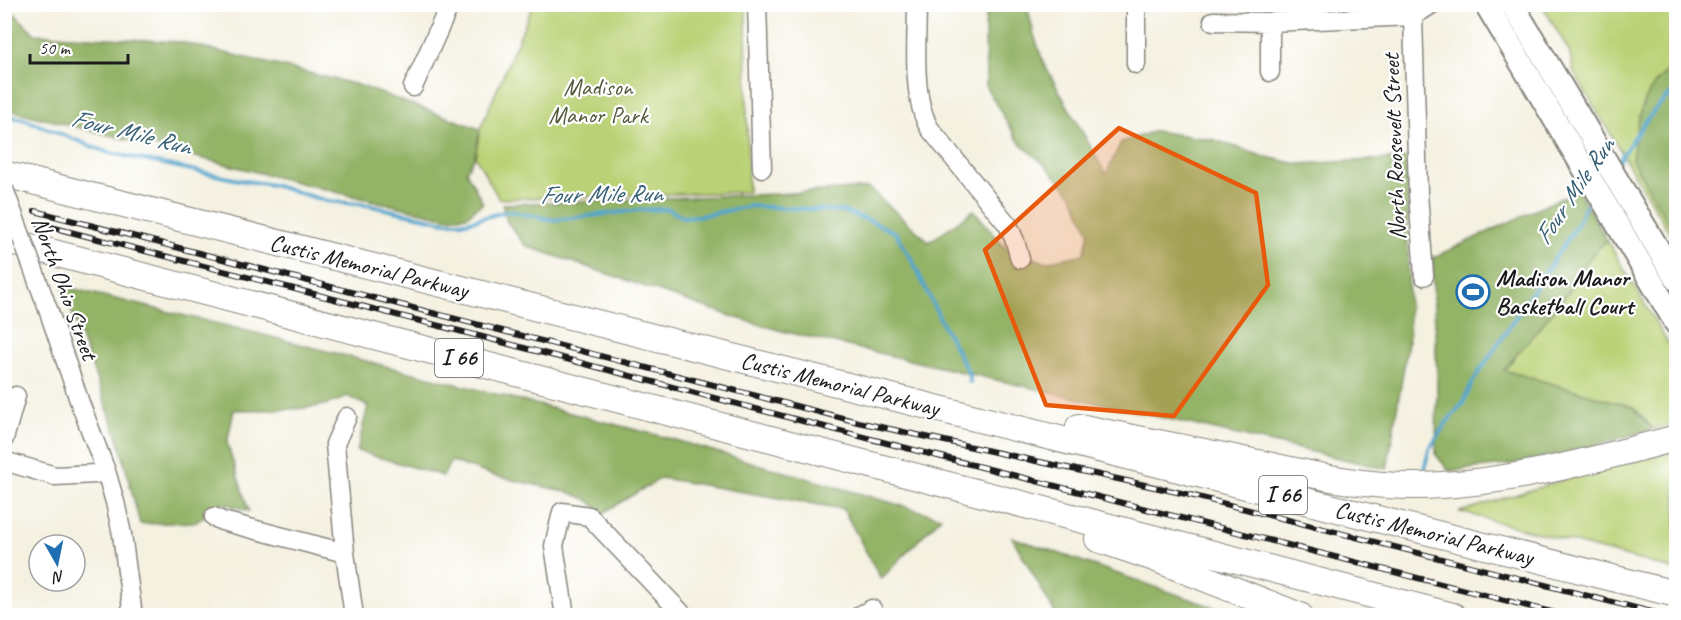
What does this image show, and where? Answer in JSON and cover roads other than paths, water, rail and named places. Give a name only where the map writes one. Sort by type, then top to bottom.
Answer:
[{"type":"highway","name":"Custis Memorial Parkway","points":[[4,174],[1677,594]]},
{"type":"highway","name":"I 66","points":[[4,240],[1453,615]]},
{"type":"highway","points":[[890,397],[994,408],[1100,432],[1378,486],[1437,485],[1512,477],[1579,464],[1677,438]]},
{"type":"highway","points":[[914,476],[985,506],[1047,523],[1154,558],[1300,615]]},
{"type":"main road","points":[[1486,4],[1677,323]]},
{"type":"main road","points":[[1512,4],[1677,279]]},
{"type":"street","points":[[413,87],[450,4]]},
{"type":"street","points":[[757,4],[762,168]]},
{"type":"street","points":[[917,4],[918,85],[924,118],[931,130],[1008,225],[1020,259]]},
{"type":"street","points":[[1136,4],[1136,64]]},
{"type":"street","points":[[1212,21],[1270,22],[1413,16],[1432,4]]},
{"type":"street","name":"North Roosevelt Street","points":[[1413,16],[1418,193],[1424,276]]},
{"type":"street","points":[[1270,22],[1270,72]]},
{"type":"street","name":"North Ohio Street","points":[[4,189],[49,312],[122,534],[133,615]]},
{"type":"street","points":[[4,439],[16,396]]},
{"type":"street","points":[[347,417],[335,444],[345,553],[354,615]]},
{"type":"street","points":[[4,461],[55,476],[101,472]]},
{"type":"street","name":"North Ohio Street","points":[[101,472],[121,615]]},
{"type":"street","points":[[565,615],[554,546],[562,512],[589,516],[684,615]]},
{"type":"street","points":[[214,517],[345,553]]},
{"type":"waterway","name":"Four Mile Run","points":[[1616,164],[1652,113],[1676,92]]},
{"type":"waterway","name":"Four Mile Run","points":[[4,115],[23,119],[106,152],[273,185],[327,201],[367,205],[445,222],[467,222],[508,211],[554,220],[668,209],[683,217],[699,216],[751,206],[842,211],[896,233],[968,372],[970,382]]},
{"type":"waterway","name":"Four Mile Run","points":[[1423,474],[1429,449],[1463,403],[1472,383],[1577,225],[1592,197]]},
{"type":"railway","points":[[35,211],[858,422],[1186,494],[1667,616]]},
{"type":"railway","points":[[39,224],[1567,616]]},
{"type":"place","name":"Madison Manor Basketball Court","points":[[1473,292]]},
{"type":"park label","name":"Madison Manor Park","points":[[598,101]]}]
